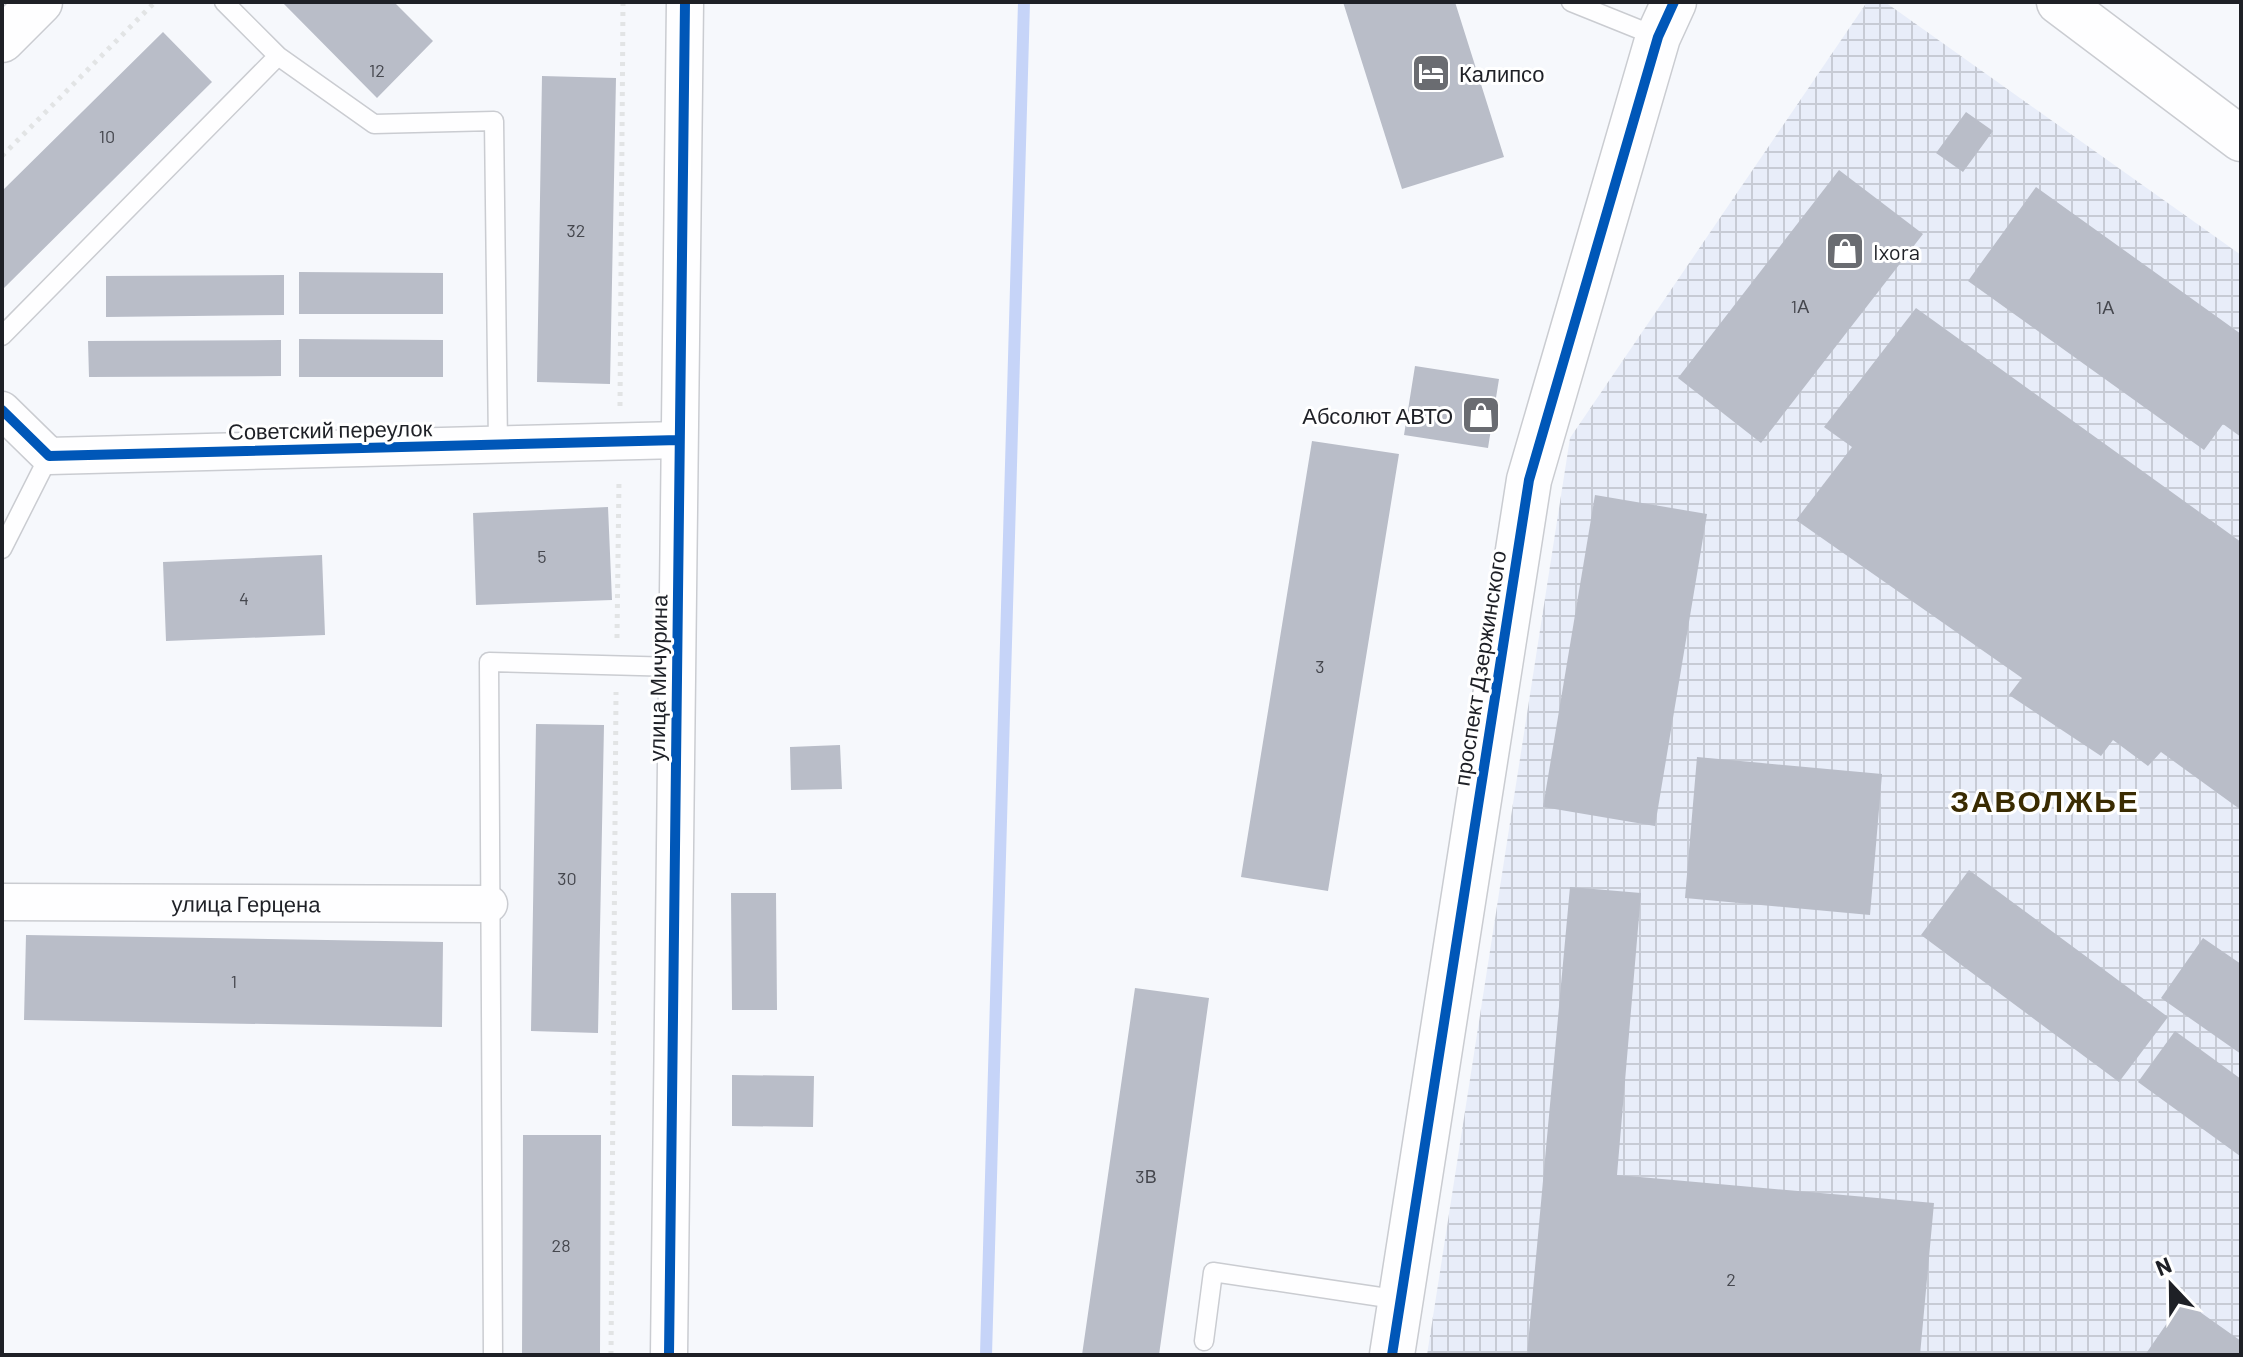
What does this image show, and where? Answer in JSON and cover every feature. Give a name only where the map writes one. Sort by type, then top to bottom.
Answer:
[{"type":"street","points":[[2,40],[40,2]]},
{"type":"street","name":"улица Мичурина","points":[[669,1355],[685,2]]},
{"type":"street","points":[[2067,4],[2241,139]]},
{"type":"street","name":"проспект Дзержинского","points":[[1392,1355],[1529,480],[1666,20]]},
{"type":"street","points":[[2,410],[49,456]]},
{"type":"street","name":"Советский переулок","points":[[49,456],[679,440]]},
{"type":"street","name":"улица Герцена","points":[[2,902],[489,904]]},
{"type":"lane","points":[[224,2],[278,56],[374,124],[494,121],[498,445]]},
{"type":"lane","points":[[1571,2],[1666,20]]},
{"type":"lane","points":[[2,336],[278,56]]},
{"type":"lane","points":[[2,549],[49,456]]},
{"type":"lane","points":[[493,1355],[489,662],[677,667]]},
{"type":"lane","points":[[1204,1341],[1213,1272],[1401,1300]]},
{"type":"path","points":[[2,156],[155,2]]},
{"type":"shaded area","points":[[1867,2],[1885,2],[2241,255],[2241,1355],[1427,1355],[1570,438]]},
{"type":"building","points":[[282,2],[394,2],[433,41],[377,98]]},
{"type":"building","points":[[1343,2],[1455,2],[1504,157],[1402,189]]},
{"type":"building","points":[[163,32],[212,82],[2,290],[2,191]]},
{"type":"building","points":[[542,76],[616,78],[610,384],[537,382]]},
{"type":"building","points":[[1966,112],[1993,131],[1963,172],[1936,153]]},
{"type":"building","points":[[1839,170],[1923,234],[1761,443],[1678,378]]},
{"type":"building","points":[[2036,187],[2241,334],[2241,437],[2223,424],[2204,450],[1968,281]]},
{"type":"building","points":[[299,272],[443,273],[443,314],[299,314]]},
{"type":"building","points":[[284,275],[284,315],[106,317],[106,276]]},
{"type":"building","points":[[1916,308],[2241,542],[2241,810],[2161,752],[2148,766],[2113,740],[2101,756],[2009,695],[2022,678],[1796,520],[1852,447],[1824,427]]},
{"type":"building","points":[[299,339],[443,340],[443,377],[299,377]]},
{"type":"building","points":[[281,340],[281,376],[89,377],[88,341]]},
{"type":"building","points":[[1415,366],[1499,379],[1488,448],[1404,435]]},
{"type":"building","points":[[1312,441],[1399,454],[1328,891],[1241,877]]},
{"type":"building","points":[[1595,495],[1707,514],[1655,826],[1543,807]]},
{"type":"building","points":[[608,507],[612,600],[476,605],[473,513]]},
{"type":"building","points":[[322,555],[325,635],[166,641],[163,562]]},
{"type":"building","points":[[536,724],[604,725],[598,1033],[531,1031]]},
{"type":"building","points":[[840,745],[842,789],[791,790],[790,747]]},
{"type":"building","points":[[1697,757],[1882,774],[1870,915],[1685,898]]},
{"type":"building","points":[[1969,870],[2168,1017],[2119,1082],[1921,935]]},
{"type":"building","points":[[1570,887],[1641,893],[1617,1175],[1934,1203],[1920,1355],[1527,1355]]},
{"type":"building","points":[[731,893],[776,893],[777,1010],[732,1010]]},
{"type":"building","points":[[26,935],[443,942],[442,1027],[24,1020]]},
{"type":"building","points":[[2203,938],[2241,964],[2241,1054],[2161,998]]},
{"type":"building","points":[[1135,988],[1209,998],[1159,1355],[1082,1355]]},
{"type":"building","points":[[2175,1031],[2241,1079],[2240,1156],[2138,1082]]},
{"type":"building","points":[[732,1075],[814,1076],[813,1127],[732,1126]]},
{"type":"building","points":[[523,1135],[601,1135],[600,1355],[522,1355]]},
{"type":"building","points":[[2183,1300],[2241,1341],[2241,1355],[2145,1355]]},
{"type":"waterway","points":[[986,1355],[1024,2]]},
{"type":"cycle path","points":[[669,1355],[685,2]]},
{"type":"cycle path","points":[[1392,1355],[1529,480],[1658,37],[1674,2]]},
{"type":"cycle path","points":[[2,410],[49,456],[679,440]]},
{"type":"place","name":"Калипсо","points":[[1431,73]]},
{"type":"place","name":"Ixora","points":[[1845,251]]},
{"type":"place","name":"Абсолют АВТО","points":[[1481,415]]},
{"type":"district","name":"ЗАВОЛЖЬЕ","points":[[2045,800]]}]
